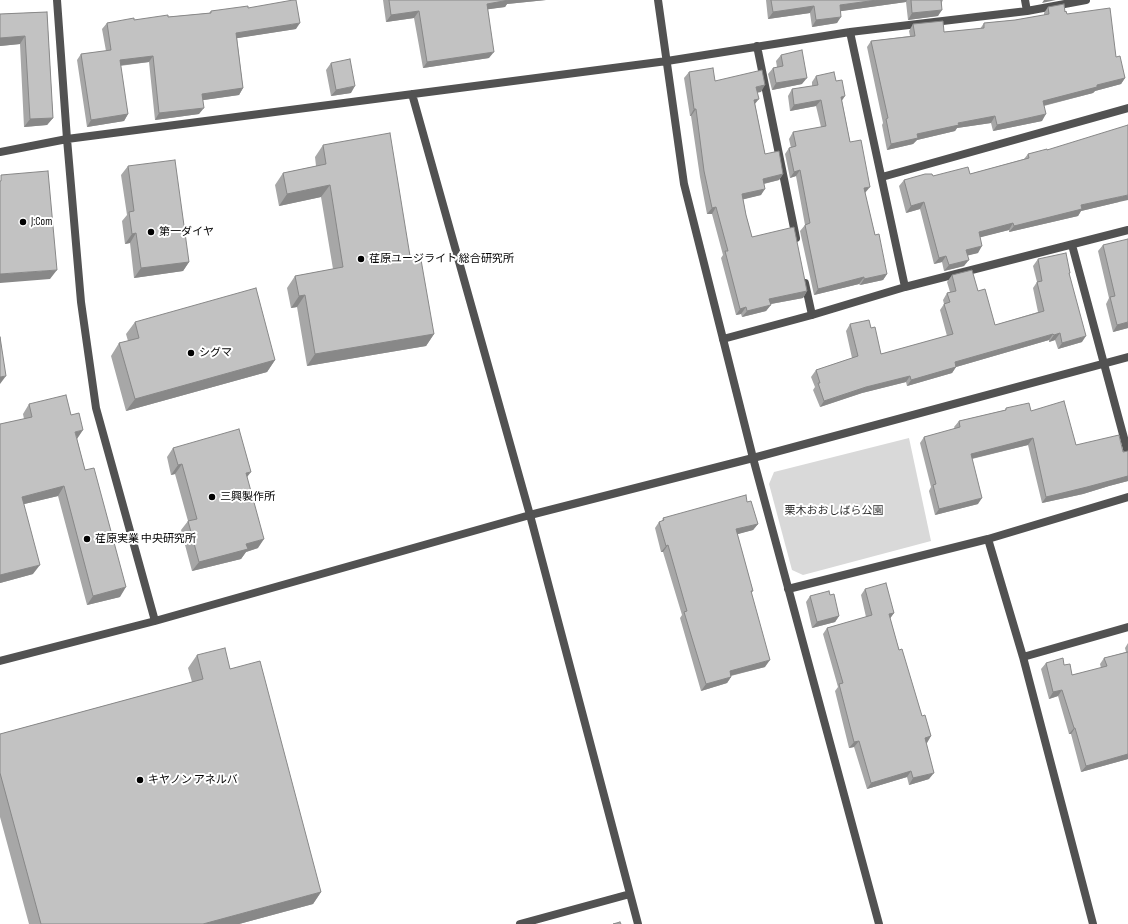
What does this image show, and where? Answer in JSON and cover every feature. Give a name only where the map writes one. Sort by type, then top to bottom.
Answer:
[{"type":"street","points":[[57,0],[81,302],[96,408],[154,621]]},
{"type":"street","points":[[658,0],[684,184],[753,458],[879,924]]},
{"type":"street","points":[[1025,0],[1027,11]]},
{"type":"street","points":[[0,152],[67,140],[667,61],[850,32],[1027,11],[1086,0]]},
{"type":"street","points":[[850,32],[905,287]]},
{"type":"street","points":[[757,46],[798,246]]},
{"type":"street","points":[[412,94],[530,515],[638,924]]},
{"type":"street","points":[[882,177],[1128,108]]},
{"type":"street","points":[[723,339],[812,315],[905,287],[1128,230]]},
{"type":"street","points":[[1072,245],[1128,453]]},
{"type":"street","points":[[804,277],[812,315]]},
{"type":"street","points":[[0,661],[154,621],[530,515],[753,458],[1128,356]]},
{"type":"street","points":[[788,589],[988,539],[1128,497]]},
{"type":"street","points":[[988,539],[1023,657],[1093,924]]},
{"type":"street","points":[[1023,657],[1128,627]]},
{"type":"street","points":[[520,924],[630,894]]},
{"type":"green space","name":"栗木おおしばら公園","points":[[909,438],[931,541],[803,575],[792,570],[769,484],[774,472]]},
{"type":"building","points":[[296,0],[300,23],[236,33],[243,88],[202,94],[204,108],[159,113],[153,56],[120,60],[128,114],[91,120],[81,54],[111,50],[107,23],[134,18],[134,20],[168,15],[168,17],[211,13],[211,11],[248,6],[248,8]]},
{"type":"building","points":[[389,0],[509,0],[487,4],[494,52],[427,62],[419,11],[391,15]]},
{"type":"building","points":[[771,0],[877,0],[840,5],[841,17],[816,20],[814,6],[773,12]]},
{"type":"building","points":[[911,0],[941,0],[942,10],[912,13]]},
{"type":"building","points":[[1064,4],[1065,12],[1066,11],[1067,14],[1110,8],[1116,57],[1120,56],[1125,78],[1043,101],[1046,114],[997,125],[995,116],[958,123],[959,125],[917,134],[918,138],[891,144],[886,119],[888,118],[871,41],[915,36],[913,24],[943,21],[944,32],[984,28],[984,23],[1015,20],[1049,14],[1048,7]]},
{"type":"building","points":[[47,12],[53,118],[30,119],[25,36],[0,38],[0,14]]},
{"type":"building","points":[[802,50],[807,78],[776,83],[773,68],[783,66],[781,55]]},
{"type":"building","points":[[350,59],[355,86],[336,90],[331,63]]},
{"type":"building","points":[[713,68],[715,81],[762,70],[765,85],[756,87],[759,99],[754,100],[765,154],[779,151],[783,174],[763,179],[765,189],[742,194],[746,215],[752,237],[794,227],[807,291],[769,299],[771,305],[747,311],[746,307],[740,309],[725,251],[728,251],[716,207],[712,208],[704,171],[696,109],[694,109],[689,72]]},
{"type":"building","points":[[834,72],[836,81],[842,80],[845,96],[841,97],[850,142],[861,140],[870,187],[864,188],[875,235],[879,234],[887,274],[864,279],[864,277],[818,289],[805,225],[810,223],[800,170],[794,172],[789,148],[796,146],[793,132],[826,126],[821,100],[794,105],[792,89],[818,85],[816,76]]},
{"type":"building","points":[[1128,125],[1128,195],[1081,205],[1082,209],[1014,226],[1013,223],[979,232],[982,246],[966,250],[969,260],[949,265],[946,256],[939,258],[924,202],[911,206],[904,180],[925,174],[932,174],[933,176],[968,167],[970,174],[1029,158],[1028,154],[1047,150]]},
{"type":"building","name":"荏原ユージライト 総合研究所","points":[[390,133],[410,256],[420,254],[434,334],[315,354],[305,295],[299,296],[295,276],[343,267],[330,185],[287,194],[283,173],[326,164],[323,145]]},
{"type":"building","name":"第一ダイヤ","points":[[175,160],[189,262],[141,268],[136,233],[132,234],[129,212],[134,211],[128,166]]},
{"type":"building","name":"J:Com","points":[[48,171],[57,270],[0,274],[1,175]]},
{"type":"building","points":[[1128,239],[1128,322],[1117,325],[1110,297],[1115,296],[1103,245]]},
{"type":"building","points":[[1066,253],[1069,273],[1086,336],[1062,343],[1060,333],[1053,334],[955,362],[956,367],[911,380],[910,376],[866,387],[824,401],[818,383],[820,383],[816,370],[858,356],[850,324],[869,320],[871,328],[875,327],[881,354],[953,334],[944,304],[950,302],[947,293],[956,291],[952,275],[972,270],[978,291],[985,289],[995,325],[1044,311],[1037,282],[1042,281],[1038,259]]},
{"type":"building","name":"シグマ","points":[[256,288],[275,360],[135,399],[119,343],[139,338],[135,322]]},
{"type":"building","points":[[0,337],[6,376],[0,377]]},
{"type":"building","points":[[66,395],[71,415],[79,413],[83,430],[75,432],[85,470],[94,468],[126,587],[93,596],[64,486],[22,497],[40,565],[0,575],[0,424],[32,417],[29,404]]},
{"type":"building","points":[[1064,401],[1076,445],[1119,435],[1123,452],[1128,451],[1128,476],[1046,497],[1033,438],[971,454],[982,498],[939,509],[933,485],[936,484],[924,437],[960,427],[959,421],[1006,410],[1006,408],[1029,403],[1031,411]]},
{"type":"building","points":[[239,429],[251,472],[246,473],[264,539],[246,544],[248,549],[199,562],[188,521],[197,519],[182,464],[178,465],[173,448]]},
{"type":"building","points":[[746,495],[747,502],[751,501],[758,524],[736,529],[770,660],[730,671],[731,677],[706,684],[684,612],[687,611],[668,545],[666,546],[659,522],[664,520],[663,518]]},
{"type":"building","points":[[886,583],[894,613],[889,614],[899,650],[902,649],[922,716],[925,715],[931,736],[925,738],[934,773],[913,778],[911,771],[871,783],[859,741],[854,742],[839,684],[843,683],[827,628],[872,615],[865,589]]},
{"type":"building","points":[[829,591],[830,595],[834,594],[839,616],[817,622],[810,596]]},
{"type":"building","name":"キヤノン アネルバ","points":[[225,648],[230,669],[260,661],[321,892],[203,924],[41,924],[0,773],[0,734],[203,679],[197,655]]},
{"type":"building","points":[[1128,652],[1128,754],[1086,766],[1062,690],[1053,692],[1046,663],[1063,658],[1064,665],[1070,664],[1072,675],[1107,666],[1104,658]]},
{"type":"place","name":"J:Com","points":[[23,222]]},
{"type":"place","name":"第一ダイヤ","points":[[151,232]]},
{"type":"place","name":"荏原ユージライト 総合研究所","points":[[361,259]]},
{"type":"place","name":"シグマ","points":[[191,353]]},
{"type":"place","name":"三興製作所","points":[[212,497]]},
{"type":"place","name":"荏原実業 中央研究所","points":[[87,539]]},
{"type":"place","name":"キヤノン アネルバ","points":[[140,780]]}]
